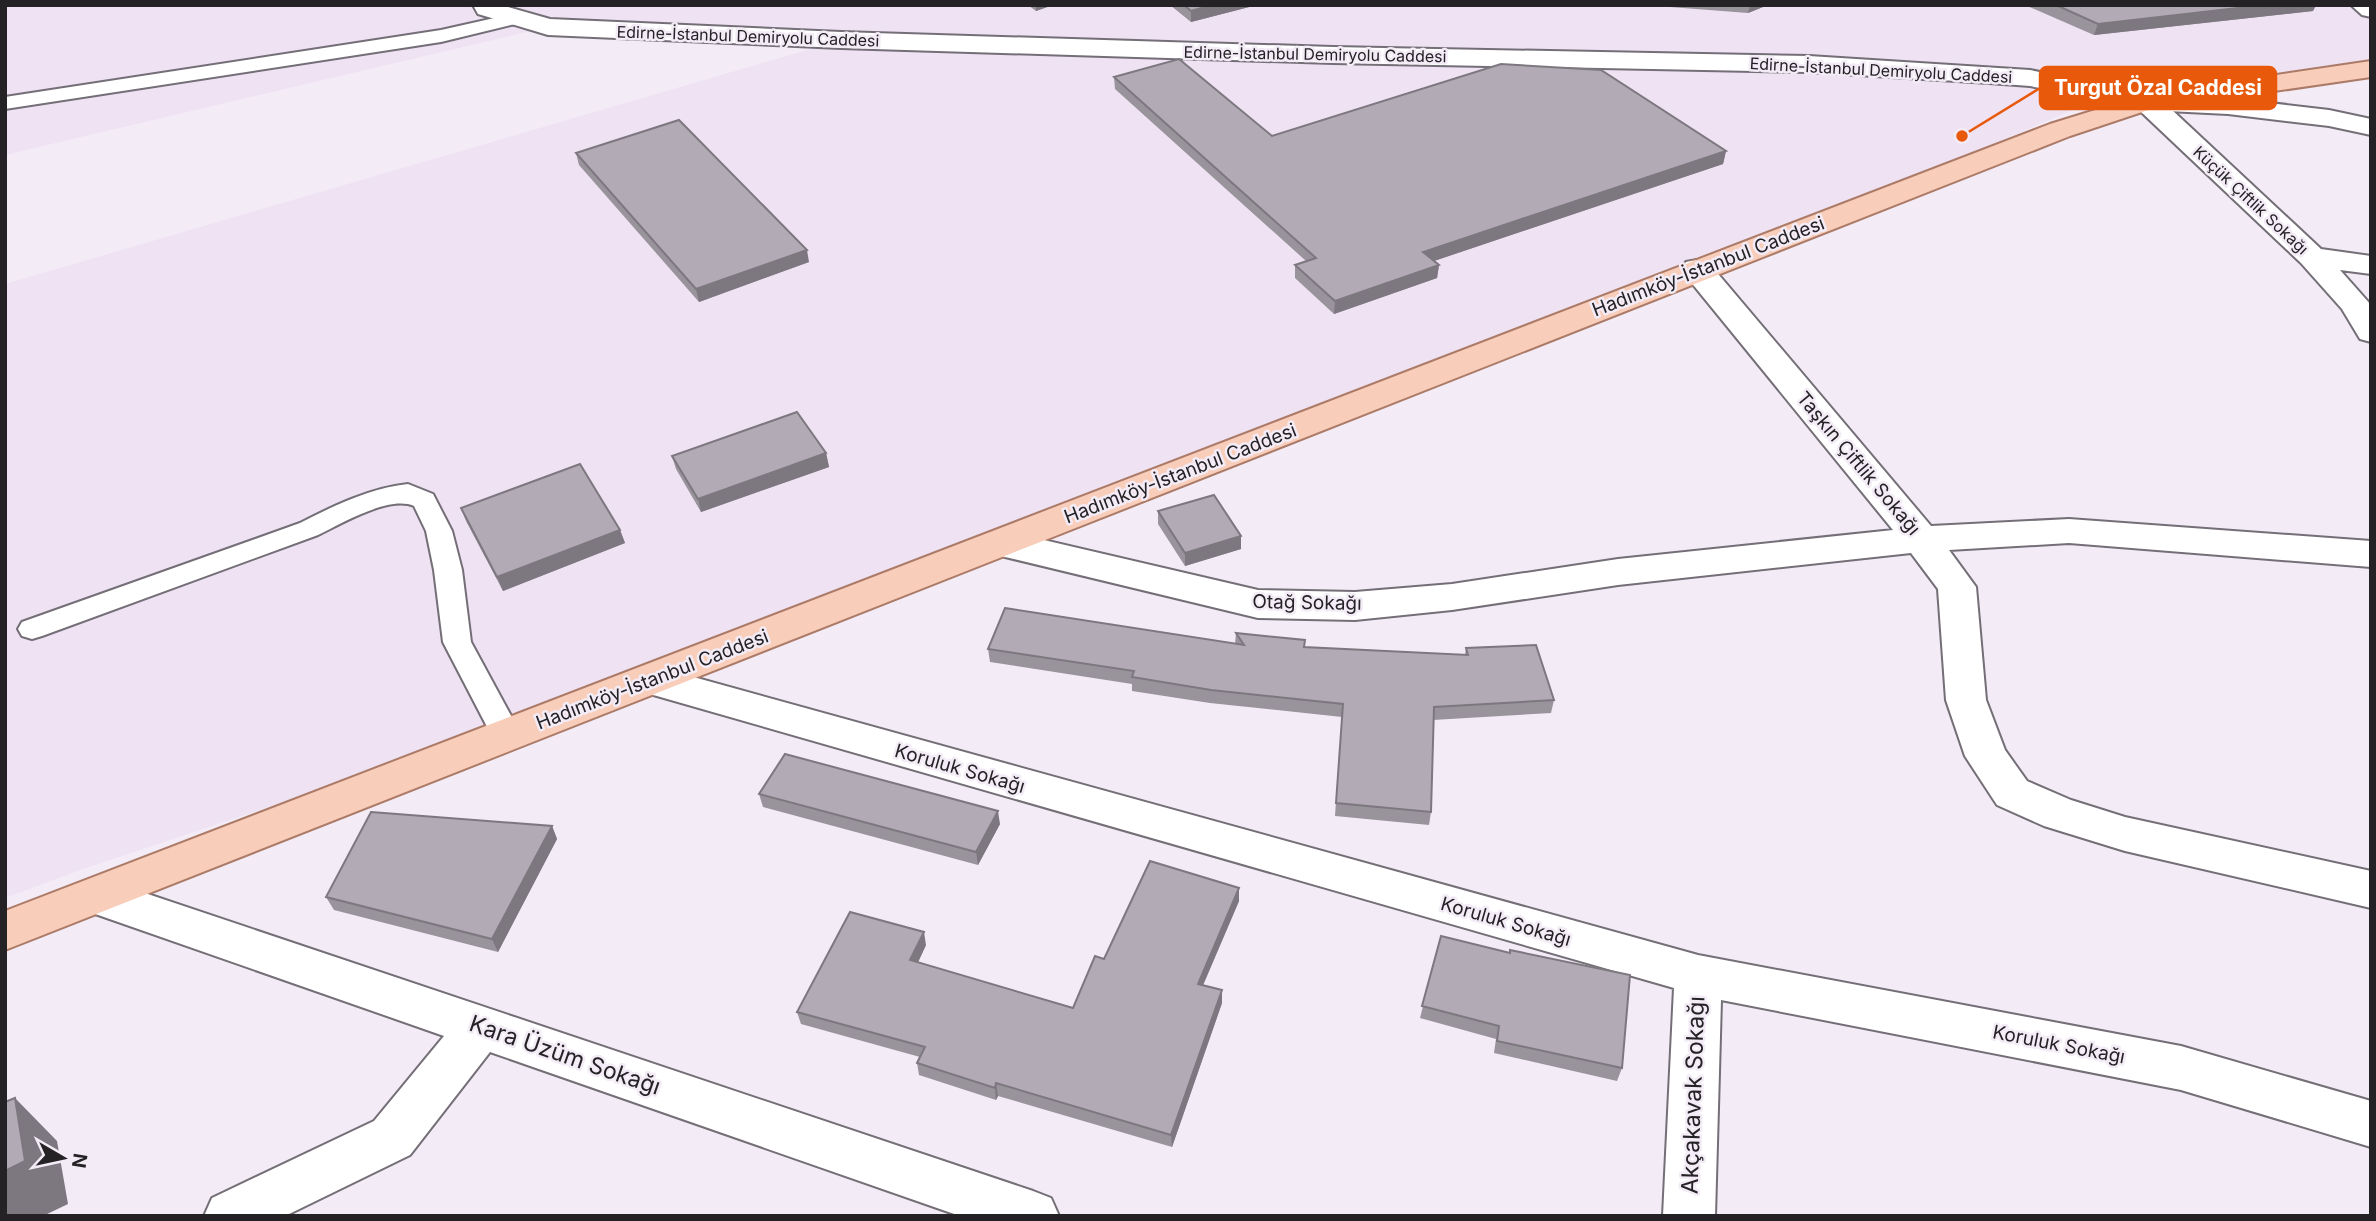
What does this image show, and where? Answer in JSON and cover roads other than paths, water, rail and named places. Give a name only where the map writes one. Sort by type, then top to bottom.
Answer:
[{"type":"main road","name":"Hadımköy-İstanbul Caddesi","points":[[5,931],[1696,269],[2060,130],[2147,102],[2371,69]]},
{"type":"street","name":"Edirne-İstanbul Demiryolu Caddesi","points":[[485,5],[487,9],[548,27],[841,40],[1347,55],[1823,65],[2030,78],[2147,102],[2228,106],[2329,118],[2371,127]]},
{"type":"street","points":[[2363,5],[2371,10]]},
{"type":"street","name":"Küçük Çiftlik Sokağı","points":[[2147,102],[2312,257],[2371,265]]},
{"type":"street","points":[[2312,257],[2355,305],[2371,332]]},
{"type":"street","name":"Taşkın Çiftlik Sokağı","points":[[1696,269],[1921,539],[2069,531],[2371,554]]},
{"type":"street","points":[[1921,539],[1957,587],[1966,700],[1986,756],[2012,793],[2059,814],[2124,834],[2371,890]]},
{"type":"street","name":"Otağ Sokağı","points":[[1001,543],[1258,604],[1355,606],[1452,597],[1618,572],[1921,539]]},
{"type":"street","name":"Koruluk Sokağı","points":[[650,680],[1698,975],[2181,1068],[2371,1124]]},
{"type":"street","name":"Kara Üzüm Sokağı","points":[[97,896],[1033,1216]]},
{"type":"street","name":"Akçakavak Sokağı","points":[[1689,1216],[1698,975]]},
{"type":"street","points":[[230,1216],[392,1139],[481,1026]]},
{"type":"lane","points":[[5,103],[441,36],[517,18]]},
{"type":"lane","points":[[32,629],[309,529],[349,509],[408,493],[424,500],[439,531],[448,570],[457,642],[507,736]]},
{"type":"place","name":"Turgut Özal Caddesi","points":[[1962,136]]}]
